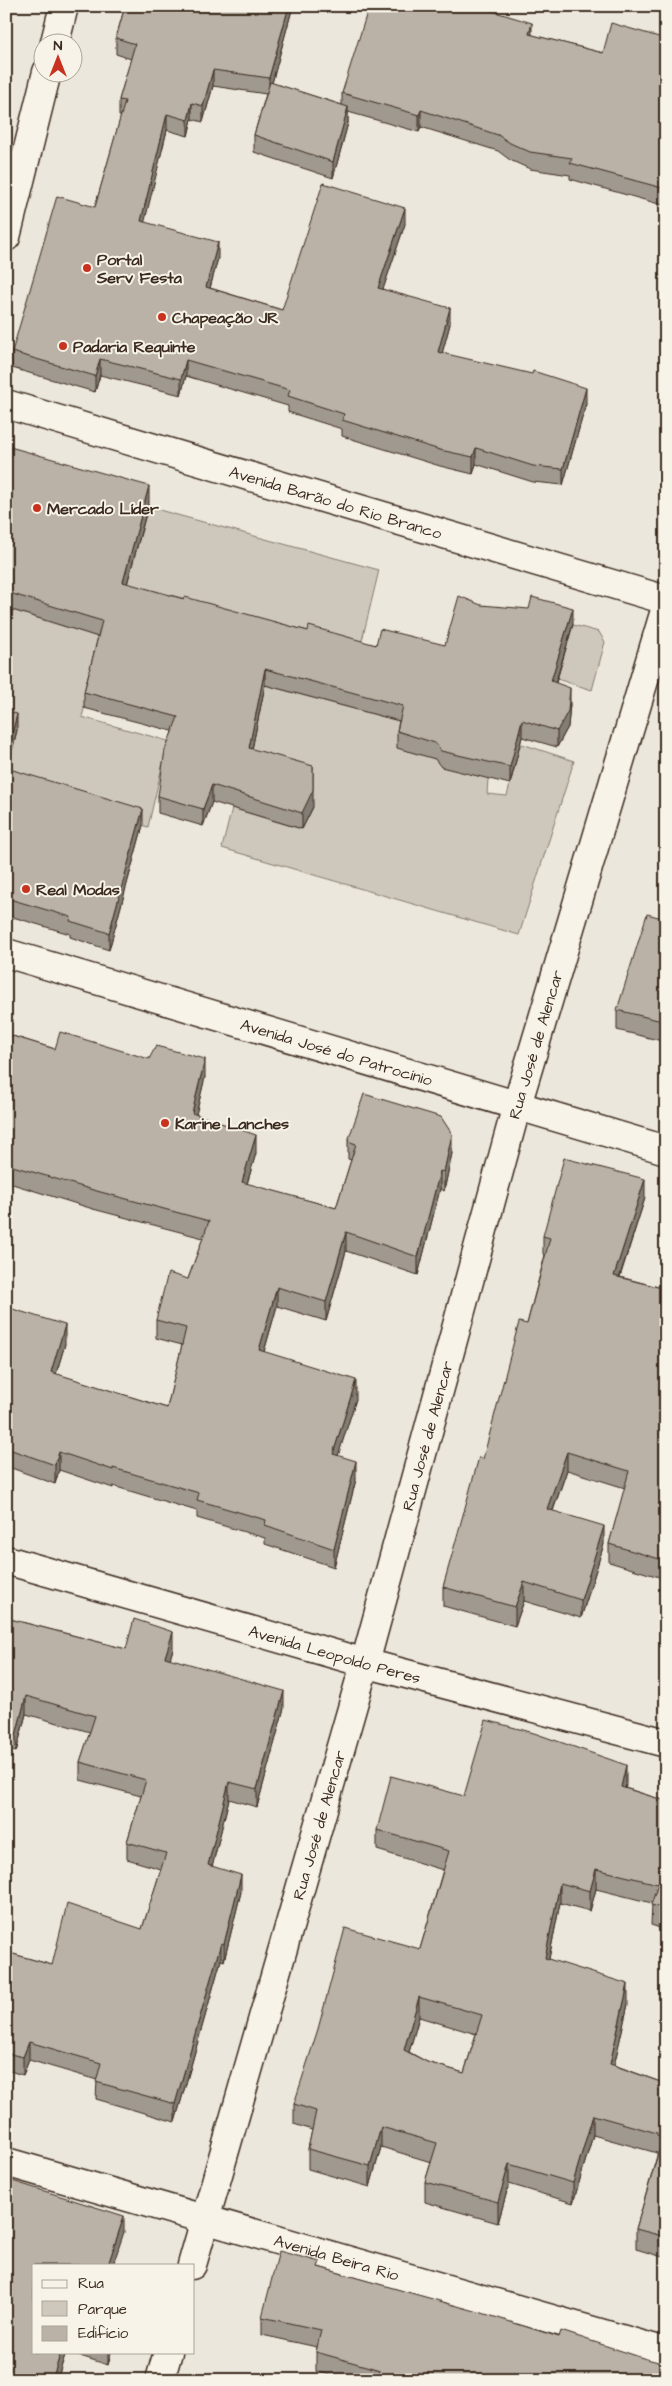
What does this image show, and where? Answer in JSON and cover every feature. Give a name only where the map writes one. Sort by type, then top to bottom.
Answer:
[{"type":"street","points":[[58,32],[64,6]]},
{"type":"street","points":[[6,237],[45,82]]},
{"type":"street","name":"Avenida Barão do Rio Branco","points":[[6,404],[666,600]]},
{"type":"street","name":"Rua José de Alencar","points":[[192,2264],[365,1663],[517,1105],[666,607]]},
{"type":"street","name":"Avenida José do Patrocínio","points":[[6,954],[666,1150]]},
{"type":"street","name":"Avenida Leopoldo Peres","points":[[6,1560],[365,1663],[666,1743]]},
{"type":"street","name":"Avenida Beira Rio","points":[[6,2162],[666,2352]]},
{"type":"street","points":[[160,2380],[167,2354]]},
{"type":"green space","points":[[148,507],[379,570],[358,657],[120,610]]},
{"type":"green space","points":[[6,608],[102,638],[82,717],[168,741],[148,827],[6,785]]},
{"type":"green space","points":[[573,625],[599,632],[605,642],[592,690],[557,679]]},
{"type":"green space","points":[[265,685],[403,722],[435,759],[488,778],[487,794],[507,796],[515,765],[516,742],[574,761],[519,935],[222,848],[232,808],[301,829],[249,764]]},
{"type":"building","points":[[125,6],[289,6],[269,78],[213,70],[203,106],[192,103],[188,120],[167,114],[141,221],[218,242],[206,287],[282,310],[323,183],[405,208],[378,288],[450,308],[438,352],[532,374],[533,371],[586,388],[563,469],[533,466],[476,448],[473,457],[440,450],[342,420],[344,414],[288,396],[290,390],[186,360],[181,379],[100,359],[95,376],[12,352],[57,196],[95,207],[125,101],[119,100],[135,44],[116,38]]},
{"type":"building","points":[[369,6],[475,6],[532,23],[529,34],[603,53],[611,23],[666,39],[666,189],[570,163],[572,158],[530,152],[498,135],[421,110],[419,115],[342,93]]},
{"type":"building","points":[[270,82],[348,107],[333,162],[254,135]]},
{"type":"building","points":[[10,447],[149,486],[123,582],[308,631],[309,626],[376,645],[380,629],[445,645],[459,596],[481,605],[529,609],[532,597],[573,608],[551,681],[570,688],[568,711],[557,731],[522,720],[510,767],[441,751],[435,743],[397,731],[403,706],[265,669],[249,748],[313,766],[313,790],[302,813],[212,785],[203,809],[158,796],[165,750],[178,717],[84,692],[102,621],[6,592],[6,449]]},
{"type":"building","points":[[6,711],[17,714],[6,757]]},
{"type":"building","points":[[6,768],[143,809],[109,933],[70,921],[71,917],[6,898]]},
{"type":"building","points":[[647,914],[666,919],[666,1022],[617,1010]]},
{"type":"building","points":[[60,1032],[149,1059],[156,1046],[205,1059],[192,1113],[256,1135],[242,1182],[336,1208],[356,1144],[348,1141],[364,1094],[441,1117],[452,1134],[444,1172],[440,1171],[418,1257],[346,1232],[326,1302],[277,1287],[259,1350],[356,1380],[333,1454],[356,1461],[334,1549],[265,1525],[266,1520],[197,1500],[199,1493],[113,1468],[113,1470],[59,1452],[55,1465],[6,1448],[6,1307],[65,1325],[51,1372],[167,1408],[186,1328],[156,1320],[168,1273],[188,1279],[209,1221],[93,1190],[6,1164],[6,1034],[55,1049]]},
{"type":"building","points":[[564,1158],[645,1179],[614,1276],[666,1289],[666,1561],[609,1544],[629,1471],[567,1452],[547,1509],[604,1526],[581,1600],[524,1582],[515,1607],[443,1587],[479,1457],[483,1459],[519,1322],[527,1324],[550,1238],[543,1236]]},
{"type":"building","points":[[6,1618],[126,1649],[134,1619],[173,1632],[165,1657],[284,1691],[257,1789],[229,1782],[208,1865],[241,1875],[224,1944],[221,1943],[175,2104],[96,2082],[101,2063],[29,2042],[23,2057],[6,2053],[6,1952],[52,1965],[67,1904],[142,1929],[166,1853],[127,1842],[146,1780],[80,1762],[95,1716],[26,1696],[16,1735],[6,1732]]},
{"type":"building","points":[[486,1720],[534,1733],[626,1765],[621,1787],[666,1801],[666,1909],[651,1905],[658,1884],[596,1869],[590,1891],[560,1883],[545,1958],[628,1984],[610,2064],[666,2084],[666,2237],[636,2229],[663,2137],[657,2135],[657,2133],[593,2115],[573,2183],[509,2164],[498,2202],[425,2182],[437,2143],[381,2127],[370,2166],[308,2149],[316,2111],[294,2104],[318,2029],[345,1928],[420,1949],[449,1851],[377,1830],[391,1776],[464,1796]],"holes":[[[419,1997],[482,2015],[464,2073],[427,2062],[404,2050]]]},
{"type":"building","points":[[6,2179],[124,2216],[108,2264],[32,2264],[32,2354],[60,2354],[52,2380],[6,2380],[6,2277],[10,2263],[6,2262]]},
{"type":"building","points":[[279,2251],[320,2262],[318,2267],[479,2312],[559,2337],[561,2331],[666,2364],[666,2380],[377,2380],[380,2370],[316,2352],[321,2330],[262,2317]]},
{"type":"place","name":"Portal Serv Festa","points":[[87,268]]},
{"type":"place","name":"Chapeação JR","points":[[162,317]]},
{"type":"place","name":"Padaria Requinte","points":[[63,346]]},
{"type":"place","name":"Mercado Líder","points":[[37,508]]},
{"type":"place","name":"Real Modas","points":[[26,889]]},
{"type":"place","name":"Karine Lanches","points":[[165,1123]]}]
